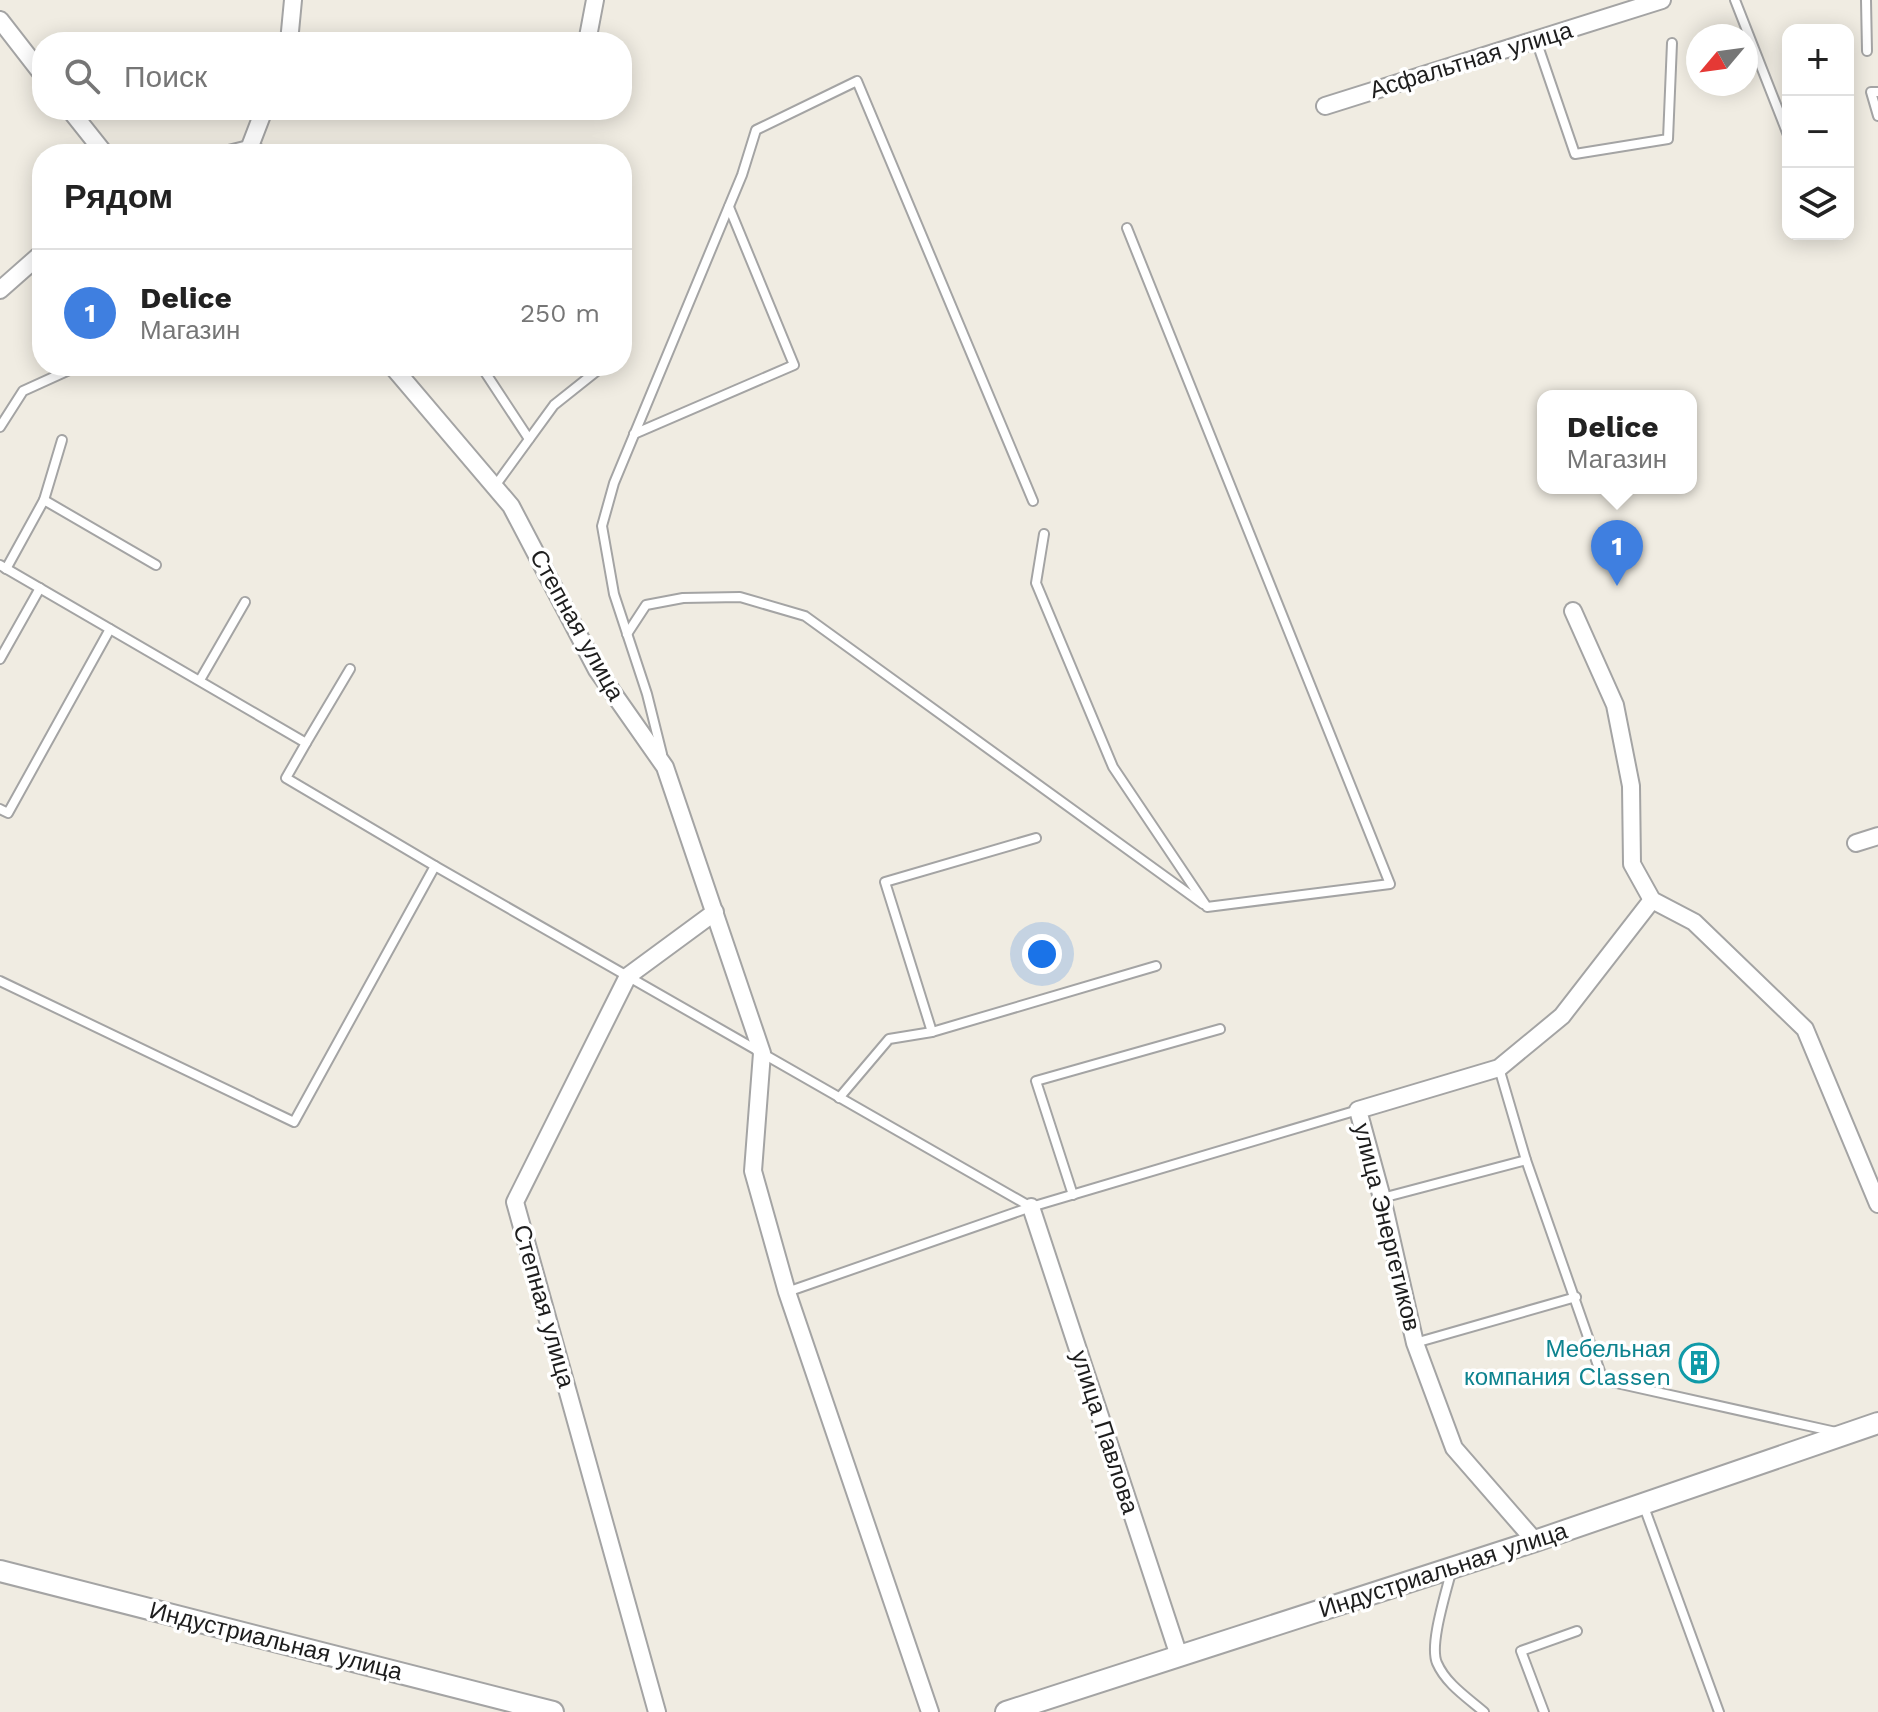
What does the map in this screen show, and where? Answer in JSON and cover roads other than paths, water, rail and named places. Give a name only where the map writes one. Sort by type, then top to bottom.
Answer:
[{"type":"street","points":[[290,32],[293,0]]},
{"type":"street","points":[[589,32],[595,0]]},
{"type":"street","name":"Асфальтная улица","points":[[1325,106],[1662,0]]},
{"type":"street","points":[[0,20],[32,61]]},
{"type":"street","points":[[78,120],[97,144]]},
{"type":"street","points":[[256,144],[262,120]]},
{"type":"street","points":[[0,290],[32,262]]},
{"type":"street","name":"Степная улица","points":[[401,376],[511,506],[597,670],[665,767],[762,1053],[753,1171],[787,1292],[930,1712]]},
{"type":"street","points":[[1573,611],[1615,705],[1631,786],[1632,864],[1652,900],[1694,922],[1805,1029],[1878,1204]]},
{"type":"street","points":[[1856,843],[1878,836]]},
{"type":"street","name":"улица Энергетиков","points":[[1535,1541],[1454,1448],[1415,1343],[1382,1198],[1358,1110],[1499,1068],[1562,1016],[1652,900]]},
{"type":"street","name":"Степная улица","points":[[657,1712],[515,1202],[628,976],[715,912]]},
{"type":"street","name":"улица Павлова","points":[[1031,1207],[1179,1656]]},
{"type":"street","name":"Индустриальная улица","points":[[1006,1712],[1535,1541],[1878,1423]]},
{"type":"street","name":"Индустриальная улица","points":[[0,1571],[553,1712]]},
{"type":"lane","points":[[1735,0],[1782,120]]},
{"type":"lane","points":[[1866,0],[1867,51]]},
{"type":"lane","points":[[1536,40],[1575,154],[1668,139],[1672,43]]},
{"type":"lane","points":[[665,767],[647,694],[614,594],[602,526],[614,483],[742,175],[756,130],[857,81],[1033,501]]},
{"type":"lane","points":[[1878,92],[1871,92],[1878,116]]},
{"type":"lane","points":[[634,434],[794,365],[729,207]]},
{"type":"lane","points":[[627,634],[646,605],[683,598],[740,597],[805,616],[1207,907],[1390,884],[1127,228]]},
{"type":"lane","points":[[0,427],[23,391],[56,376]]},
{"type":"lane","points":[[488,376],[529,439]]},
{"type":"lane","points":[[495,487],[554,405],[590,376]]},
{"type":"lane","points":[[62,440],[44,500],[3,567],[306,743]]},
{"type":"lane","points":[[44,500],[156,565]]},
{"type":"lane","points":[[1044,534],[1036,583],[1113,767],[1207,907]]},
{"type":"lane","points":[[0,659],[40,588]]},
{"type":"lane","points":[[200,680],[245,602]]},
{"type":"lane","points":[[0,809],[8,813],[110,629]]},
{"type":"lane","points":[[350,669],[286,778],[1031,1207]]},
{"type":"lane","points":[[932,1032],[885,882],[1036,838]]},
{"type":"lane","points":[[0,981],[294,1122],[435,866]]},
{"type":"lane","points":[[839,1098],[889,1039],[932,1032],[1156,966]]},
{"type":"lane","points":[[1073,1195],[1036,1081],[1220,1029]]},
{"type":"lane","points":[[1499,1068],[1526,1160],[1603,1380],[1844,1434]]},
{"type":"lane","points":[[787,1292],[1031,1207],[1358,1110]]},
{"type":"lane","points":[[1382,1198],[1526,1160]]},
{"type":"lane","points":[[1415,1343],[1576,1297]]},
{"type":"lane","points":[[1643,1503],[1719,1712]]},
{"type":"lane","points":[[1452,1567],[1435,1646],[1435,1661],[1446,1678],[1484,1712]]},
{"type":"lane","points":[[1544,1712],[1521,1651],[1577,1631]]},
{"type":"place","name":"Delice","points":[[1617,586]]},
{"type":"place","name":"Мебельная компания Сlassen","points":[[1699,1363]]}]
